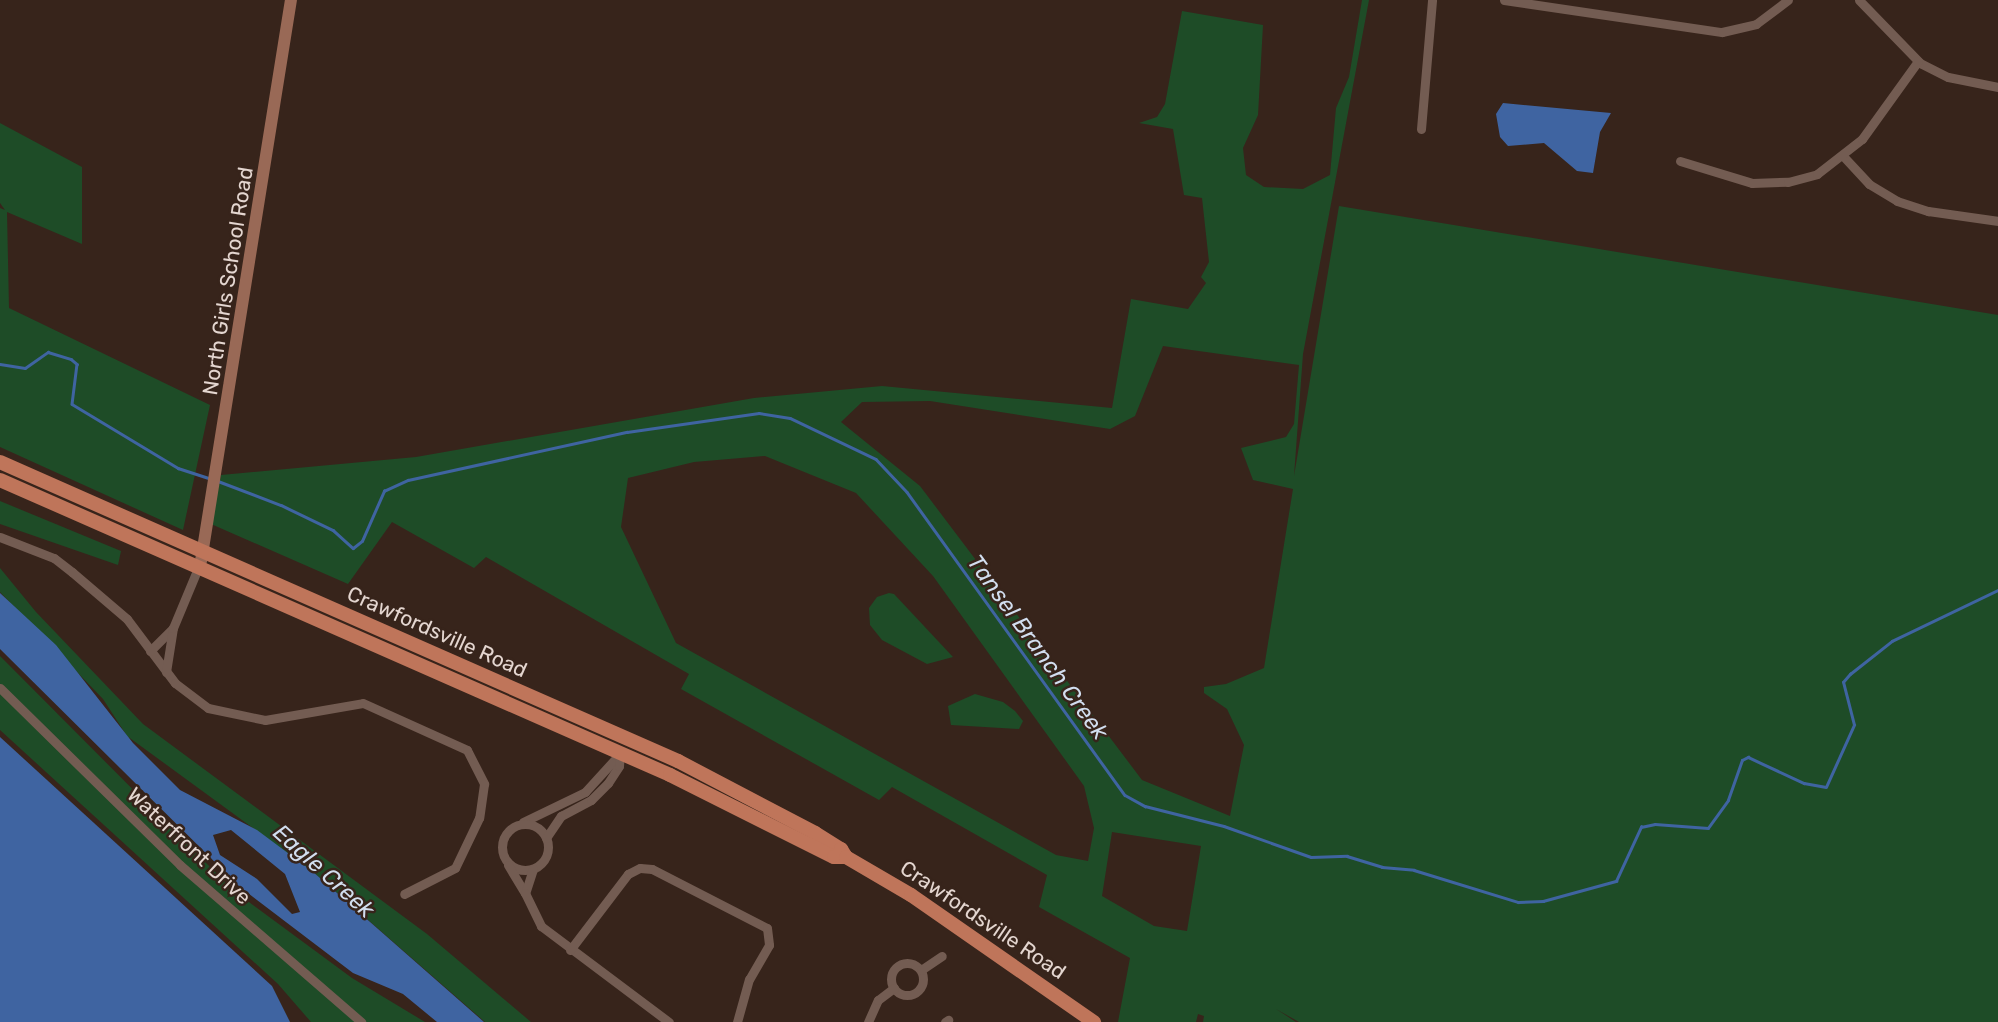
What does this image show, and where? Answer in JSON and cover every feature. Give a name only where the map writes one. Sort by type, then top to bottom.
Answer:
[{"type":"main road","name":"North Girls School Road","points":[[198,568],[204,552],[213,500],[291,0]]},
{"type":"main road","name":"Crawfordsville Road","points":[[0,462],[626,737],[788,818],[841,849],[846,858]]},
{"type":"main road","name":"Crawfordsville Road","points":[[0,480],[618,755],[835,857],[846,858],[911,895],[1094,1022]]},
{"type":"street","points":[[1421,129],[1433,0]]},
{"type":"street","points":[[1504,0],[1722,32],[1756,24],[1788,0]]},
{"type":"street","points":[[1859,0],[1918,61],[1948,77],[1998,87]]},
{"type":"street","points":[[1680,161],[1737,180],[1768,184],[1812,176],[1844,157],[1862,139],[1918,61]]},
{"type":"street","points":[[1844,157],[1869,184],[1900,203],[1998,221]]},
{"type":"street","points":[[0,537],[54,558],[127,619],[166,672],[201,704],[232,716],[273,720],[363,703],[467,750],[484,784],[479,818],[454,868],[404,894]]},
{"type":"street","points":[[166,672],[173,628],[198,568]]},
{"type":"street","points":[[150,651],[173,628]]},
{"type":"street","name":"Waterfront Drive","points":[[0,688],[180,865],[361,1022]]},
{"type":"street","points":[[626,737],[618,755],[585,792],[516,825],[502,840],[508,863],[541,926],[669,1022]]},
{"type":"street","points":[[525,893],[533,869],[545,857],[546,838],[561,816],[603,789],[619,766],[618,755]]},
{"type":"street","points":[[516,825],[535,826],[546,838]]},
{"type":"street","points":[[508,863],[521,870],[533,869]]},
{"type":"street","points":[[570,950],[634,869],[652,869],[759,920],[769,935],[768,947],[749,979],[737,1022]]},
{"type":"street","points":[[920,970],[942,956]]},
{"type":"street","points":[[908,963],[920,970],[923,982],[916,992],[904,994],[894,988],[891,976],[897,966],[908,963]]},
{"type":"street","points":[[868,1022],[878,1000],[894,988]]},
{"type":"green space","points":[[1362,0],[1369,0],[1303,354],[1294,476],[1339,206],[1998,315],[1998,1022],[1299,1022],[1276,1009],[1296,1022],[1203,1022],[1204,1016],[1198,1014],[1196,1022],[1118,1022],[1130,958],[1039,907],[1047,875],[892,787],[879,800],[681,689],[689,674],[486,557],[474,568],[392,522],[348,584],[211,524],[221,475],[416,457],[754,398],[882,386],[1112,408],[1131,299],[1188,309],[1206,283],[1201,277],[1209,262],[1202,198],[1184,195],[1173,129],[1139,123],[1157,117],[1165,104],[1182,11],[1263,25],[1258,115],[1243,148],[1246,175],[1264,187],[1303,189],[1330,175],[1336,108],[1349,77]],"holes":[[[1163,346],[1299,365],[1294,424],[1286,437],[1241,448],[1253,480],[1293,489],[1264,668],[1226,684],[1204,687],[1204,693],[1227,709],[1244,745],[1230,816],[1142,780],[920,486],[841,422],[862,402],[930,401],[1110,429],[1135,416]],[[765,456],[856,493],[933,576],[1084,786],[1094,828],[1088,861],[1056,855],[676,643],[621,527],[628,478],[694,462]],[[1112,832],[1201,846],[1187,931],[1154,926],[1102,896]]]},
{"type":"green space","points":[[0,123],[82,167],[82,244],[7,212],[9,308],[210,405],[183,530],[0,447],[0,208],[5,210],[0,203]]},
{"type":"green space","points":[[0,501],[121,551],[118,565],[0,524]]},
{"type":"green space","points":[[0,568],[36,612],[143,724],[427,934],[531,1022],[485,1022],[312,871],[127,736],[103,699],[0,592]]},
{"type":"green space","points":[[894,594],[953,657],[927,664],[882,640],[870,625],[869,608],[877,597]]},
{"type":"green space","points":[[0,656],[234,891],[352,978],[425,1022],[311,1022],[278,984],[0,730]]},
{"type":"green space","points":[[975,694],[1003,702],[1015,711],[1023,721],[1019,729],[951,725],[948,706]]},
{"type":"water","points":[[1503,103],[1611,113],[1600,132],[1593,173],[1577,171],[1544,143],[1508,146],[1500,137],[1496,114]]},
{"type":"water","name":"Eagle Creek","points":[[0,593],[56,645],[133,743],[180,790],[257,830],[312,871],[484,1022],[437,1022],[403,994],[353,973],[240,887],[0,649]],"holes":[[[231,830],[285,874],[300,912],[292,914],[257,879],[220,855],[213,835]]]},
{"type":"water","points":[[0,737],[272,986],[290,1022],[0,1022]]},
{"type":"waterway","name":"Tansel Branch Creek","points":[[0,364],[25,368],[48,352],[71,359],[77,364],[72,404],[178,468],[211,479]]},
{"type":"waterway","name":"Tansel Branch Creek","points":[[218,481],[281,505],[333,530],[353,548],[362,541],[384,491],[408,480],[627,432],[759,413],[790,418],[876,459],[907,492],[1125,795],[1145,806],[1224,826],[1311,857],[1347,856],[1382,867],[1414,870],[1518,902],[1543,901],[1616,881],[1641,827],[1655,824],[1708,828],[1728,800],[1742,760],[1748,757],[1804,783],[1826,787],[1854,725],[1843,682],[1892,641],[1998,590]]}]
